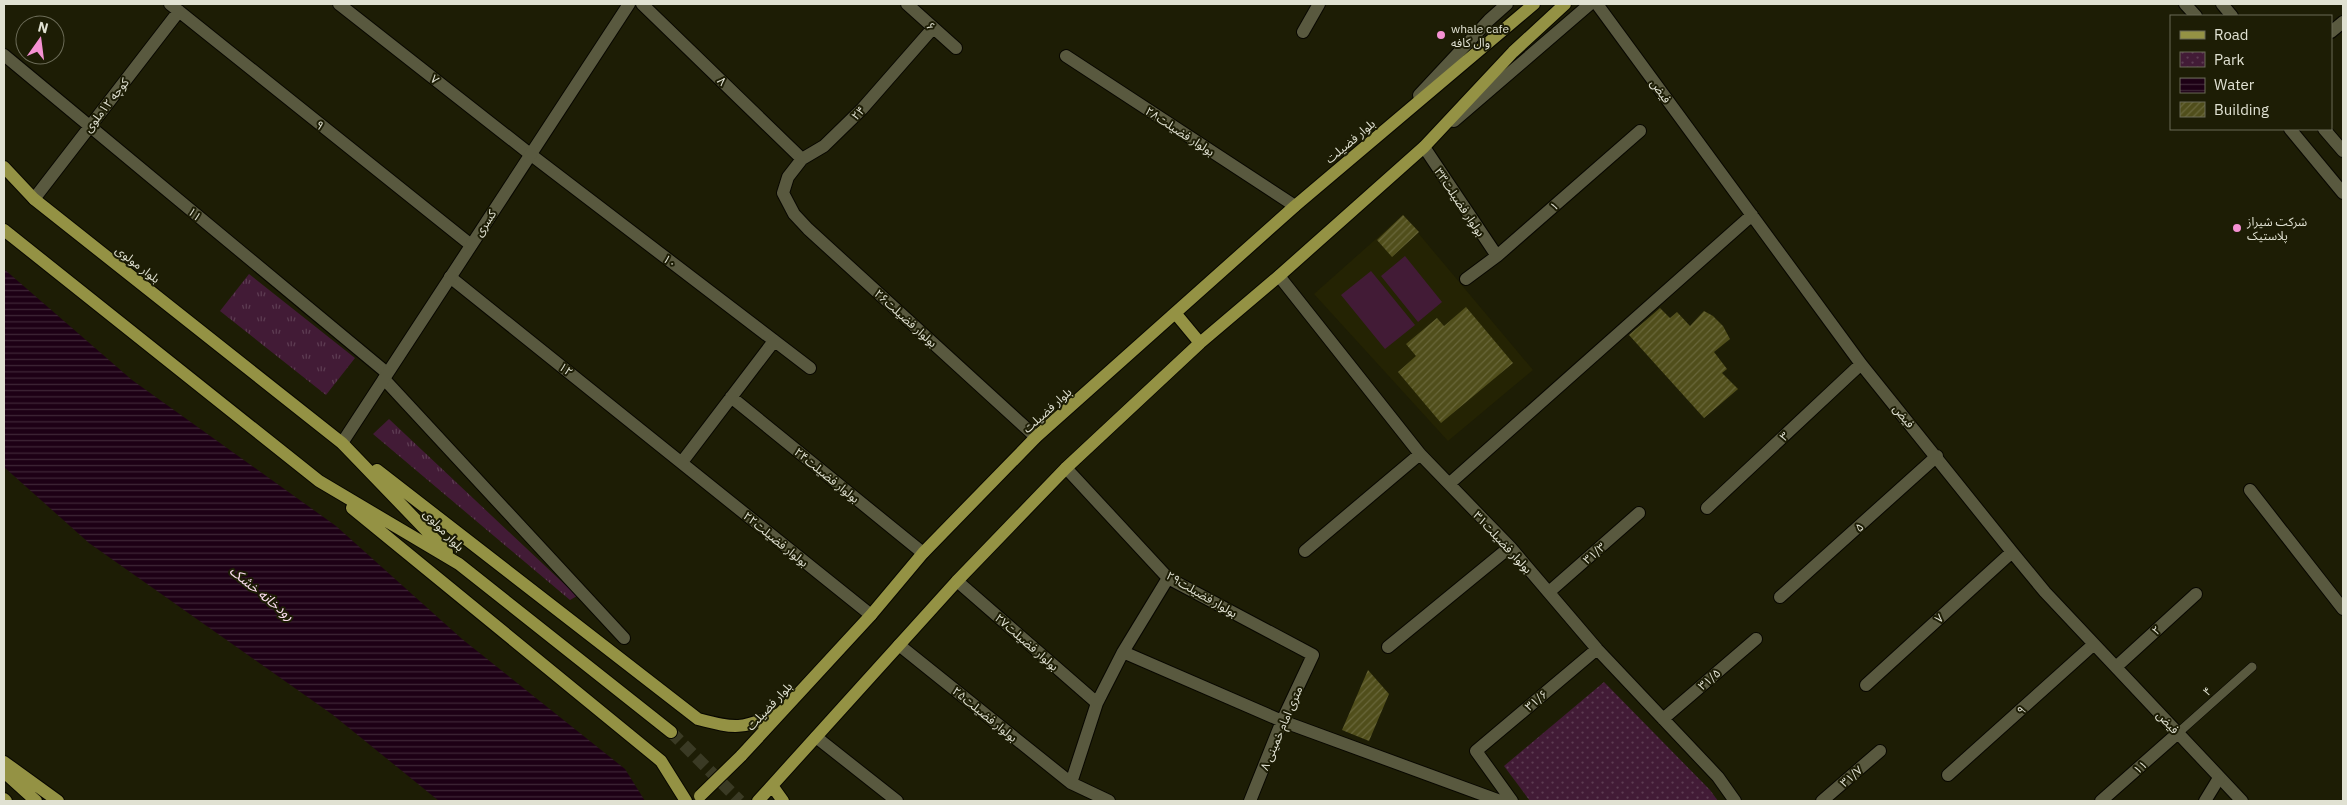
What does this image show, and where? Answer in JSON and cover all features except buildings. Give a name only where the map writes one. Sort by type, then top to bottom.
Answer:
[{"type":"main road","name":"بلوار فضیلت","points":[[696,799],[741,756],[871,615],[923,553],[1036,437],[1295,206],[1401,115],[1500,35],[1534,4]]},
{"type":"main road","points":[[758,801],[957,581],[1066,468],[1200,343],[1279,276],[1424,147],[1513,52],[1565,4]]},
{"type":"main road","name":"بلوار مولوی","points":[[4,167],[34,199],[342,442],[459,564]]},
{"type":"main road","name":"بلوار مولوی","points":[[4,230],[319,481],[459,564]]},
{"type":"main road","points":[[1176,314],[1200,343]]},
{"type":"main road","points":[[342,442],[698,719],[728,726],[747,726],[782,712]]},
{"type":"main road","points":[[319,481],[661,761],[686,801]]},
{"type":"main road","points":[[459,564],[671,732]]},
{"type":"main road","points":[[4,762],[58,801]]},
{"type":"main road","points":[[4,772],[36,801]]},
{"type":"main road","points":[[772,787],[783,801]]},
{"type":"street","name":"۷","points":[[340,4],[530,154]]},
{"type":"street","name":"کسری","points":[[342,442],[628,4]]},
{"type":"street","name":"۸","points":[[642,4],[802,159]]},
{"type":"street","name":"۶","points":[[907,4],[956,48]]},
{"type":"street","points":[[1303,32],[1319,4]]},
{"type":"street","name":"بلوار فضیلت","points":[[1401,115],[1489,20],[1508,4]]},
{"type":"street","points":[[1424,147],[1590,4]]},
{"type":"street","name":"فیض","points":[[1597,4],[1862,364],[2044,592],[2242,801]]},
{"type":"street","points":[[2185,4],[2195,15]]},
{"type":"street","points":[[2222,4],[2231,15]]},
{"type":"street","name":"کوچه ۱۲ملوی","points":[[34,199],[90,127],[175,7]]},
{"type":"street","name":"۹","points":[[175,7],[471,245]]},
{"type":"street","points":[[2332,31],[2343,22]]},
{"type":"street","name":"۲۴","points":[[783,194],[788,177],[802,159],[824,146],[862,109],[933,28]]},
{"type":"street","name":"۱۱","points":[[4,55],[385,376],[624,638]]},
{"type":"street","name":"بولوار فضیلت۲۸","points":[[1066,56],[1295,206]]},
{"type":"street","points":[[2291,130],[2343,193]]},
{"type":"street","points":[[2325,130],[2343,151]]},
{"type":"street","name":"۱","points":[[1466,279],[1497,256],[1640,131]]},
{"type":"street","name":"بولوار فضیلت۳۳","points":[[1424,147],[1497,256]]},
{"type":"street","name":"۱۰","points":[[530,154],[810,368]]},
{"type":"street","name":"بولوار فضیلت۲۶","points":[[783,194],[794,214],[808,229],[1036,437]]},
{"type":"street","points":[[1449,484],[1752,215]]},
{"type":"street","name":"بولوار فضیلت۳۱","points":[[1279,276],[1420,454],[1510,547],[1597,649],[1718,778],[1735,801]]},
{"type":"street","name":"۱۲","points":[[450,277],[682,462]]},
{"type":"street","points":[[682,462],[774,340]]},
{"type":"street","name":"۳","points":[[1707,508],[1862,364]]},
{"type":"street","name":"بولوار فضیلت۲۴","points":[[732,397],[923,553]]},
{"type":"street","points":[[1305,551],[1420,454]]},
{"type":"street","name":"۵","points":[[1780,597],[1937,456]]},
{"type":"street","name":"بولوار فضیلت۲۲","points":[[682,462],[871,615]]},
{"type":"street","name":"بولوار فضیلت۲۹","points":[[1066,468],[1168,578],[1313,655]]},
{"type":"street","points":[[2250,490],[2343,609]]},
{"type":"street","name":"۳۱/۳","points":[[1548,592],[1639,513]]},
{"type":"street","points":[[1388,647],[1510,547]]},
{"type":"street","name":"۷","points":[[1866,685],[2012,552]]},
{"type":"street","points":[[1071,783],[1097,703],[1123,652],[1168,578]]},
{"type":"street","name":"بولوار فضیلت۲۷","points":[[957,581],[1097,703]]},
{"type":"street","name":"۲","points":[[2116,667],[2196,594]]},
{"type":"street","name":"۳۱/۵","points":[[1663,719],[1756,639]]},
{"type":"street","name":"۹","points":[[1948,775],[2094,644]]},
{"type":"street","name":"بولوار فضیلت۲۵","points":[[899,645],[1071,783],[1109,801]]},
{"type":"street","name":"۳۱/۶","points":[[1512,801],[1476,751],[1597,649]]},
{"type":"street","points":[[1123,652],[1282,721],[1500,801]]},
{"type":"street","name":"۸ متری امام خمینی","points":[[1250,801],[1282,721],[1313,655]]},
{"type":"street","name":"۱۱","points":[[2102,801],[2178,734]]},
{"type":"street","points":[[816,737],[897,801]]},
{"type":"street","name":"۳۱/۷","points":[[1822,801],[1880,751]]},
{"type":"street","points":[[2205,801],[2219,778]]},
{"type":"lane","name":"۴","points":[[2178,734],[2252,667]]},
{"type":"shaded area","points":[[1403,215],[1533,370],[1448,441],[1314,294]]},
{"type":"green space","points":[[1405,256],[1442,302],[1418,322],[1381,276]]},
{"type":"green space","points":[[1371,271],[1415,325],[1385,349],[1341,295]]},
{"type":"green space","points":[[249,274],[355,358],[326,395],[220,311]]},
{"type":"green space","points":[[389,419],[577,596],[570,600],[373,434]]},
{"type":"green space","points":[[1604,682],[1710,790],[1718,801],[1530,801],[1504,766]]},
{"type":"water","name":"رودخانه خشک","points":[[4,269],[132,380],[336,526],[462,639],[625,769],[645,801],[439,801],[333,715],[89,543],[4,467]]},
{"type":"tunnel","points":[[671,732],[740,801]]},
{"type":"place","name":"whale cafe وال کافه","points":[[1441,35]]},
{"type":"place","name":"شرکت شیراز پلاستیک","points":[[2237,228]]}]
